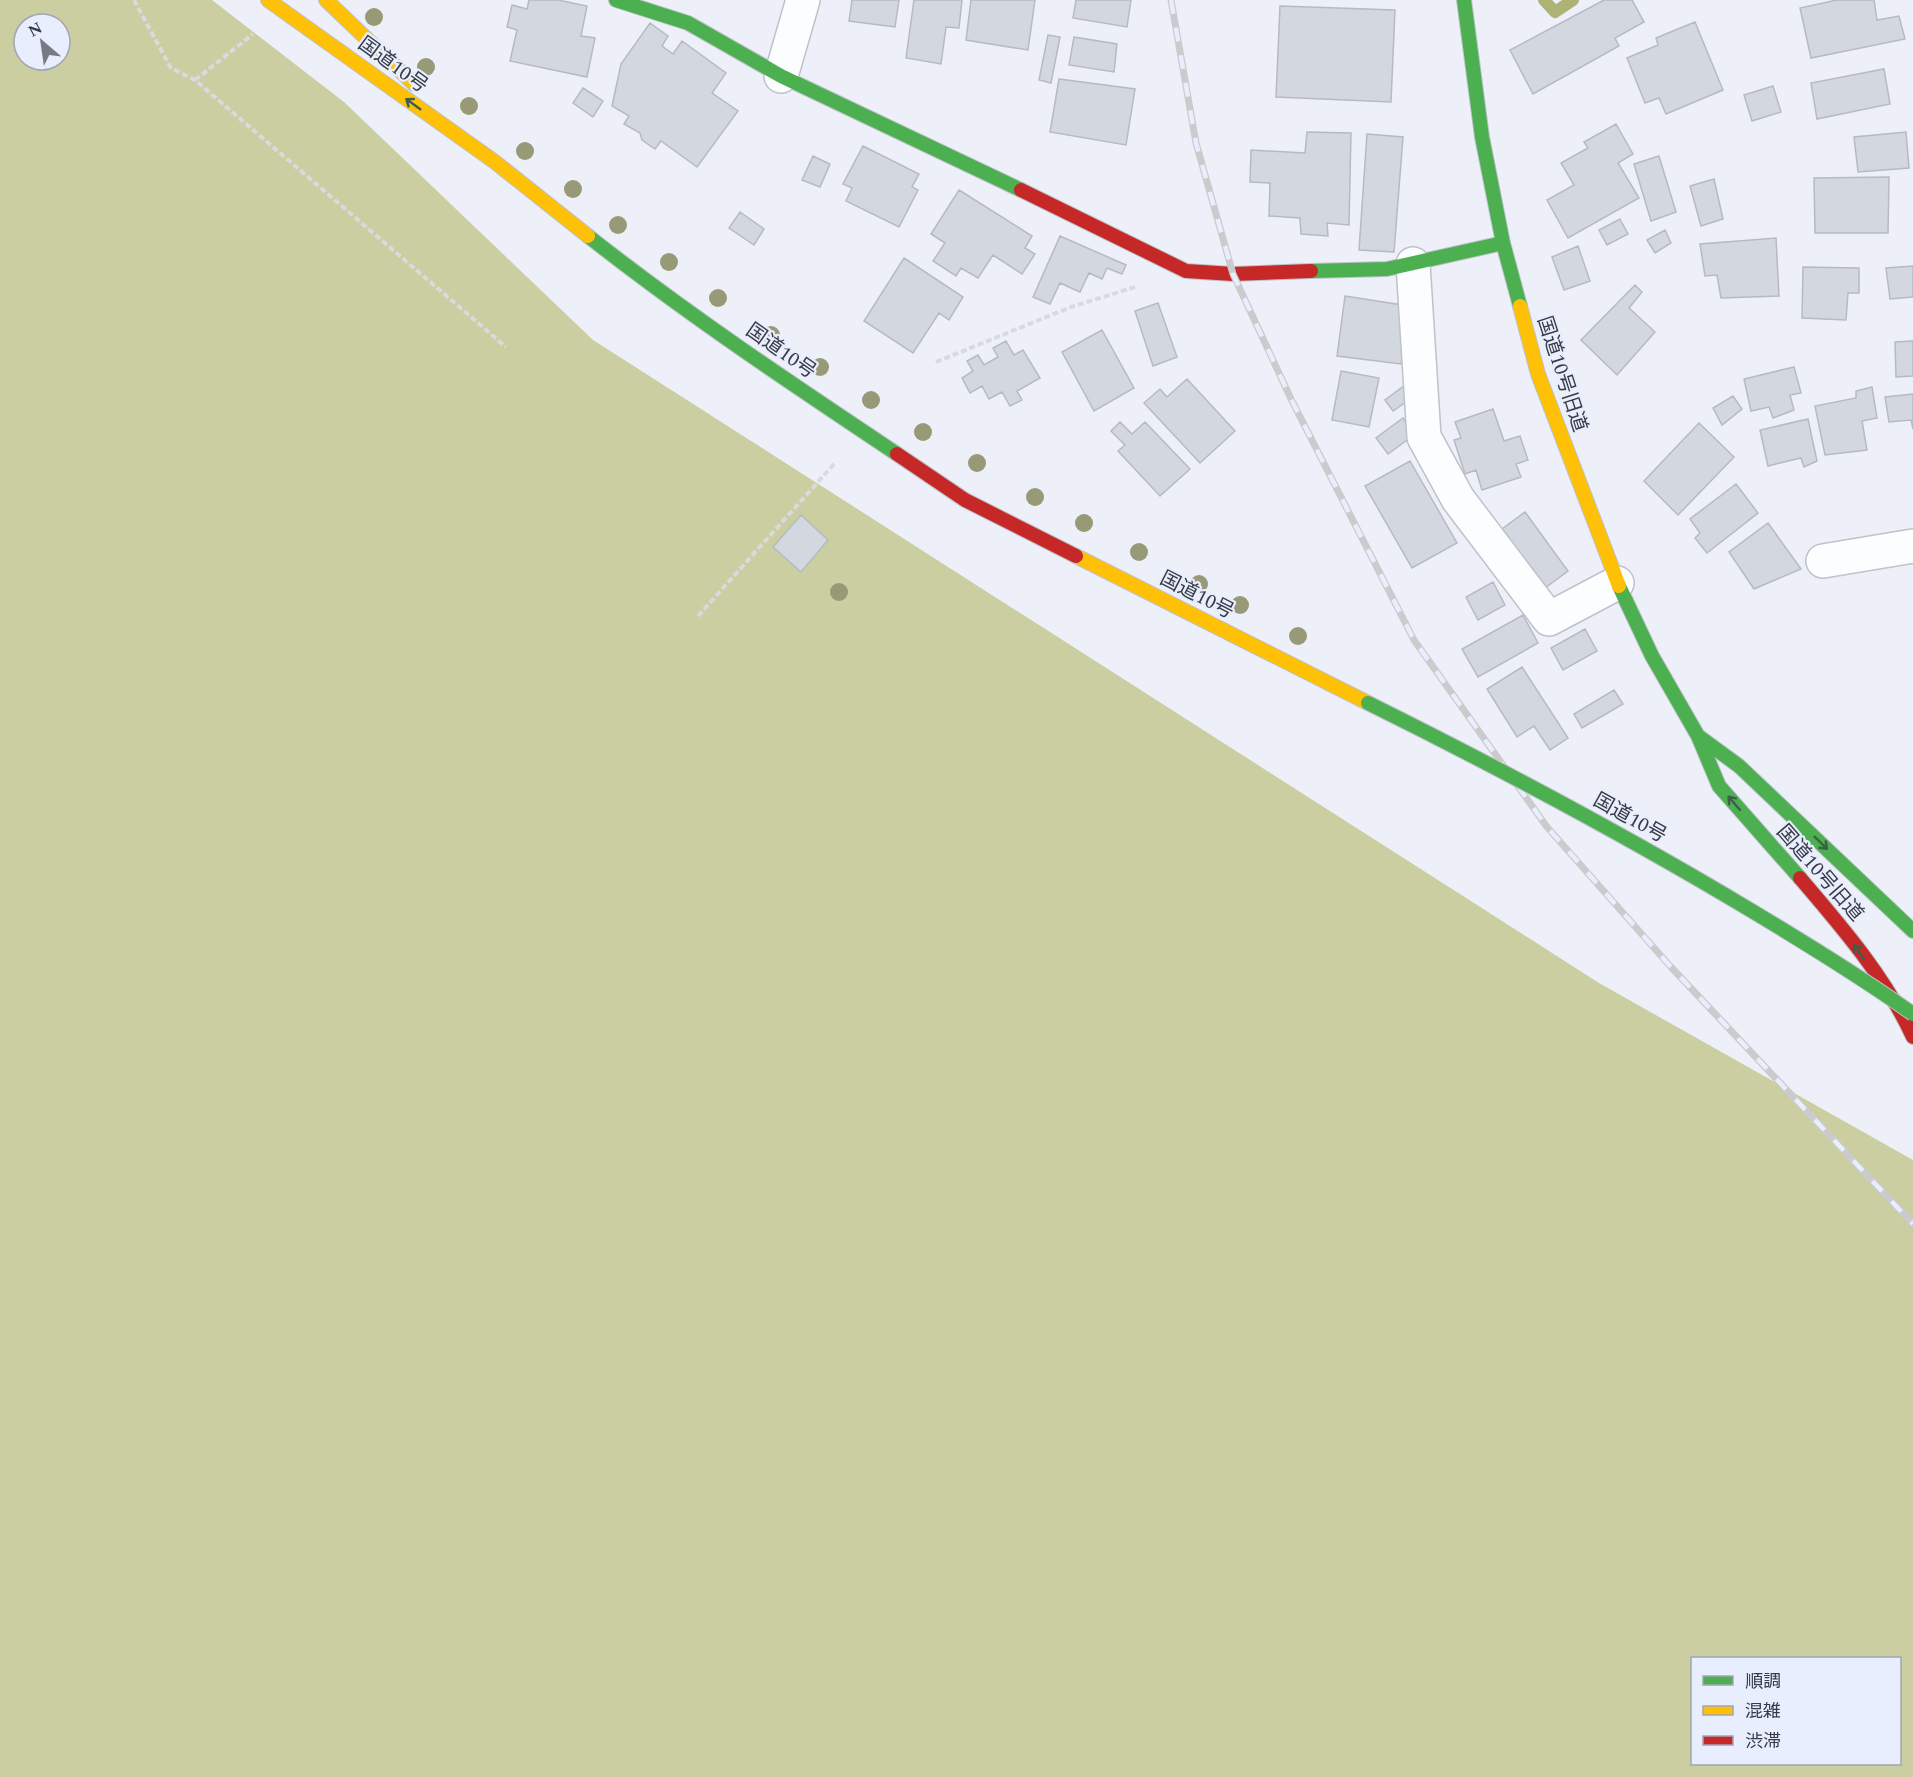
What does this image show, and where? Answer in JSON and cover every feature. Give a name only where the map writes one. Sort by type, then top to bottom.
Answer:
[{"type":"main road","name":"国道10号","points":[[268,0],[495,162],[632,271],[785,379],[965,500],[1495,765],[1698,878],[1881,991],[1913,1014]]},
{"type":"main road","name":"国道10号","points":[[326,0],[495,162]]},
{"type":"main road","points":[[616,0],[688,23],[781,76],[1081,218],[1186,271],[1233,274],[1387,268],[1503,243]]},
{"type":"main road","name":"国道10号旧道","points":[[1464,0],[1482,137],[1503,243],[1538,374],[1617,583],[1652,656],[1698,736],[1719,786],[1847,933],[1903,1015],[1913,1036]]},
{"type":"main road","name":"国道10号旧道","points":[[1698,736],[1739,766],[1913,931]]},
{"type":"street","points":[[781,76],[802,0]]},
{"type":"street","points":[[1413,264],[1424,437],[1458,499],[1548,620],[1617,583]]},
{"type":"street","points":[[1824,561],[1913,546]]},
{"type":"path","points":[[134,0],[171,68],[195,80],[506,347]]},
{"type":"path","points":[[195,80],[254,33]]},
{"type":"path","points":[[936,362],[1071,307],[1186,271]]},
{"type":"path","points":[[698,616],[835,463]]},
{"type":"green space","points":[[0,0],[212,0],[344,102],[593,340],[1599,983],[1913,1160],[1913,1777],[0,1777]]},
{"type":"building","points":[[529,0],[558,0],[587,6],[581,36],[595,38],[587,77],[510,61],[517,30],[507,27],[512,5],[527,9]]},
{"type":"building","points":[[852,0],[899,0],[895,27],[849,21]]},
{"type":"building","points":[[914,0],[962,0],[959,28],[946,27],[941,64],[906,58]]},
{"type":"building","points":[[971,0],[1035,0],[1028,50],[966,40]]},
{"type":"building","points":[[1076,0],[1131,0],[1127,27],[1073,18]]},
{"type":"building","points":[[1604,0],[1632,0],[1644,22],[1615,38],[1619,46],[1533,94],[1510,50]]},
{"type":"building","points":[[1837,0],[1874,0],[1877,20],[1899,16],[1905,39],[1811,58],[1800,8]]},
{"type":"building","points":[[1280,6],[1395,10],[1391,102],[1276,97]]},
{"type":"building","points":[[1695,22],[1723,90],[1666,114],[1659,98],[1645,103],[1627,58],[1658,45],[1656,38]]},
{"type":"building","points":[[650,23],[668,36],[662,46],[673,54],[682,41],[726,73],[712,93],[738,111],[697,167],[661,141],[655,149],[642,140],[640,133],[624,124],[629,116],[612,106],[621,64]]},
{"type":"building","points":[[1048,35],[1060,37],[1051,83],[1039,80]]},
{"type":"building","points":[[1074,37],[1117,44],[1114,72],[1069,65]]},
{"type":"building","points":[[1884,69],[1890,104],[1817,119],[1811,83]]},
{"type":"building","points":[[1059,79],[1135,89],[1126,145],[1050,132]]},
{"type":"building","points":[[1773,86],[1781,112],[1752,121],[1744,95]]},
{"type":"building","points":[[583,88],[603,101],[593,117],[573,103]]},
{"type":"building","points":[[1616,124],[1633,154],[1618,163],[1639,198],[1568,238],[1547,200],[1574,185],[1561,163],[1588,148],[1584,142]]},
{"type":"building","points":[[1307,132],[1351,133],[1349,225],[1327,223],[1328,236],[1301,234],[1300,218],[1269,216],[1270,183],[1250,182],[1251,150],[1305,153]]},
{"type":"building","points":[[1906,132],[1909,168],[1858,172],[1854,137]]},
{"type":"building","points":[[1367,134],[1403,137],[1394,252],[1359,250]]},
{"type":"building","points":[[863,146],[919,174],[912,187],[918,190],[899,227],[846,201],[852,188],[843,184]]},
{"type":"building","points":[[813,156],[830,164],[820,187],[802,180]]},
{"type":"building","points":[[1659,156],[1676,212],[1651,221],[1634,164]]},
{"type":"building","points":[[1889,177],[1888,233],[1815,233],[1814,178]]},
{"type":"building","points":[[1714,179],[1723,219],[1701,226],[1690,186]]},
{"type":"building","points":[[959,190],[1032,236],[1025,248],[1035,254],[1022,274],[993,255],[978,278],[961,268],[956,276],[933,261],[945,243],[931,234]]},
{"type":"building","points":[[740,212],[764,229],[754,245],[729,228]]},
{"type":"building","points":[[1620,219],[1628,234],[1607,245],[1599,230]]},
{"type":"building","points":[[1665,230],[1671,243],[1655,253],[1647,240]]},
{"type":"building","points":[[1060,236],[1126,265],[1122,274],[1107,268],[1102,279],[1089,273],[1080,292],[1060,283],[1050,304],[1033,297]]},
{"type":"building","points":[[1776,238],[1779,296],[1721,298],[1717,275],[1705,276],[1700,244]]},
{"type":"building","points":[[1578,246],[1590,281],[1564,290],[1552,257]]},
{"type":"building","points":[[904,258],[963,297],[949,320],[939,313],[913,353],[864,321]]},
{"type":"building","points":[[1913,266],[1913,297],[1890,299],[1886,268]]},
{"type":"building","points":[[1803,267],[1859,268],[1859,293],[1848,293],[1846,320],[1802,318]]},
{"type":"building","points":[[1635,285],[1642,292],[1629,308],[1655,332],[1617,375],[1581,340]]},
{"type":"building","points":[[1345,296],[1402,305],[1400,323],[1406,329],[1401,364],[1337,356]]},
{"type":"building","points":[[1158,303],[1177,357],[1153,366],[1135,311]]},
{"type":"building","points":[[1102,330],[1134,388],[1094,411],[1062,352]]},
{"type":"building","points":[[1006,341],[1014,355],[1023,350],[1040,378],[1017,391],[1022,400],[1010,406],[1002,392],[989,399],[982,386],[970,393],[962,378],[973,371],[967,361],[978,355],[984,365],[998,357],[993,348]]},
{"type":"building","points":[[1913,341],[1913,376],[1896,377],[1895,342]]},
{"type":"building","points":[[1794,367],[1801,393],[1790,395],[1794,410],[1773,418],[1769,407],[1751,411],[1744,379]]},
{"type":"building","points":[[1341,371],[1379,378],[1369,427],[1332,420]]},
{"type":"building","points":[[1187,379],[1235,431],[1200,463],[1144,403],[1160,389],[1167,397]]},
{"type":"building","points":[[1405,385],[1413,397],[1393,411],[1385,400]]},
{"type":"building","points":[[1872,387],[1877,418],[1862,421],[1867,450],[1825,455],[1815,406],[1856,398],[1856,391]]},
{"type":"building","points":[[1913,394],[1913,429],[1911,420],[1889,422],[1885,397]]},
{"type":"building","points":[[1733,396],[1742,409],[1722,425],[1713,408]]},
{"type":"building","points":[[1493,409],[1504,441],[1520,436],[1528,460],[1516,464],[1521,477],[1482,490],[1476,470],[1465,474],[1454,440],[1461,438],[1455,422]]},
{"type":"building","points":[[1403,418],[1414,435],[1388,454],[1376,438]]},
{"type":"building","points":[[1808,419],[1817,461],[1804,467],[1801,458],[1768,466],[1760,430]]},
{"type":"building","points":[[1120,422],[1132,434],[1145,422],[1190,469],[1160,496],[1118,451],[1125,445],[1111,431]]},
{"type":"building","points":[[1699,423],[1734,457],[1678,515],[1644,481]]},
{"type":"building","points":[[1410,461],[1457,543],[1412,568],[1365,486]]},
{"type":"building","points":[[1736,484],[1758,513],[1707,553],[1695,538],[1700,533],[1690,519]]},
{"type":"building","points":[[1525,512],[1568,571],[1545,588],[1502,529]]},
{"type":"building","points":[[801,515],[828,540],[801,572],[773,547]]},
{"type":"building","points":[[1768,523],[1801,569],[1754,589],[1729,552]]},
{"type":"building","points":[[1493,582],[1505,605],[1478,620],[1466,597]]},
{"type":"building","points":[[1523,615],[1538,643],[1478,677],[1462,649]]},
{"type":"building","points":[[1585,629],[1597,651],[1563,670],[1551,648]]},
{"type":"building","points":[[1522,667],[1568,738],[1550,750],[1534,726],[1517,737],[1487,689]]},
{"type":"building","points":[[1614,690],[1623,704],[1582,728],[1574,714]]},
{"type":"waterway","points":[[1544,0],[1555,12],[1573,0]]},
{"type":"railway","points":[[1171,0],[1196,143],[1233,274],[1291,399],[1414,640],[1547,827],[1670,966],[1913,1224]]},
{"type":"traffic: fast","points":[[616,0],[688,23],[781,76],[1021,190]]},
{"type":"traffic: fast","points":[[1464,0],[1482,137],[1503,243],[1520,306]]},
{"type":"traffic: fast","points":[[588,236],[702,321],[897,454]]},
{"type":"traffic: fast","points":[[1311,271],[1387,269],[1503,243]]},
{"type":"traffic: fast","points":[[1619,586],[1652,656],[1698,736],[1719,786],[1800,878]]},
{"type":"traffic: fast","points":[[1368,703],[1658,856],[1813,948],[1913,1014]]},
{"type":"traffic: fast","points":[[1698,736],[1739,766],[1913,931]]},
{"type":"traffic: slow","points":[[268,0],[495,162],[588,236]]},
{"type":"traffic: slow","points":[[326,0],[414,84]]},
{"type":"traffic: slow","points":[[1520,306],[1538,374],[1619,586]]},
{"type":"traffic: slow","points":[[1076,556],[1368,703]]},
{"type":"traffic: jam","points":[[1021,190],[1186,271],[1233,274],[1311,271]]},
{"type":"traffic: jam","points":[[897,454],[965,500],[1076,556]]},
{"type":"traffic: jam","points":[[1800,878],[1847,934],[1876,974],[1890,994],[1913,1037]]}]
